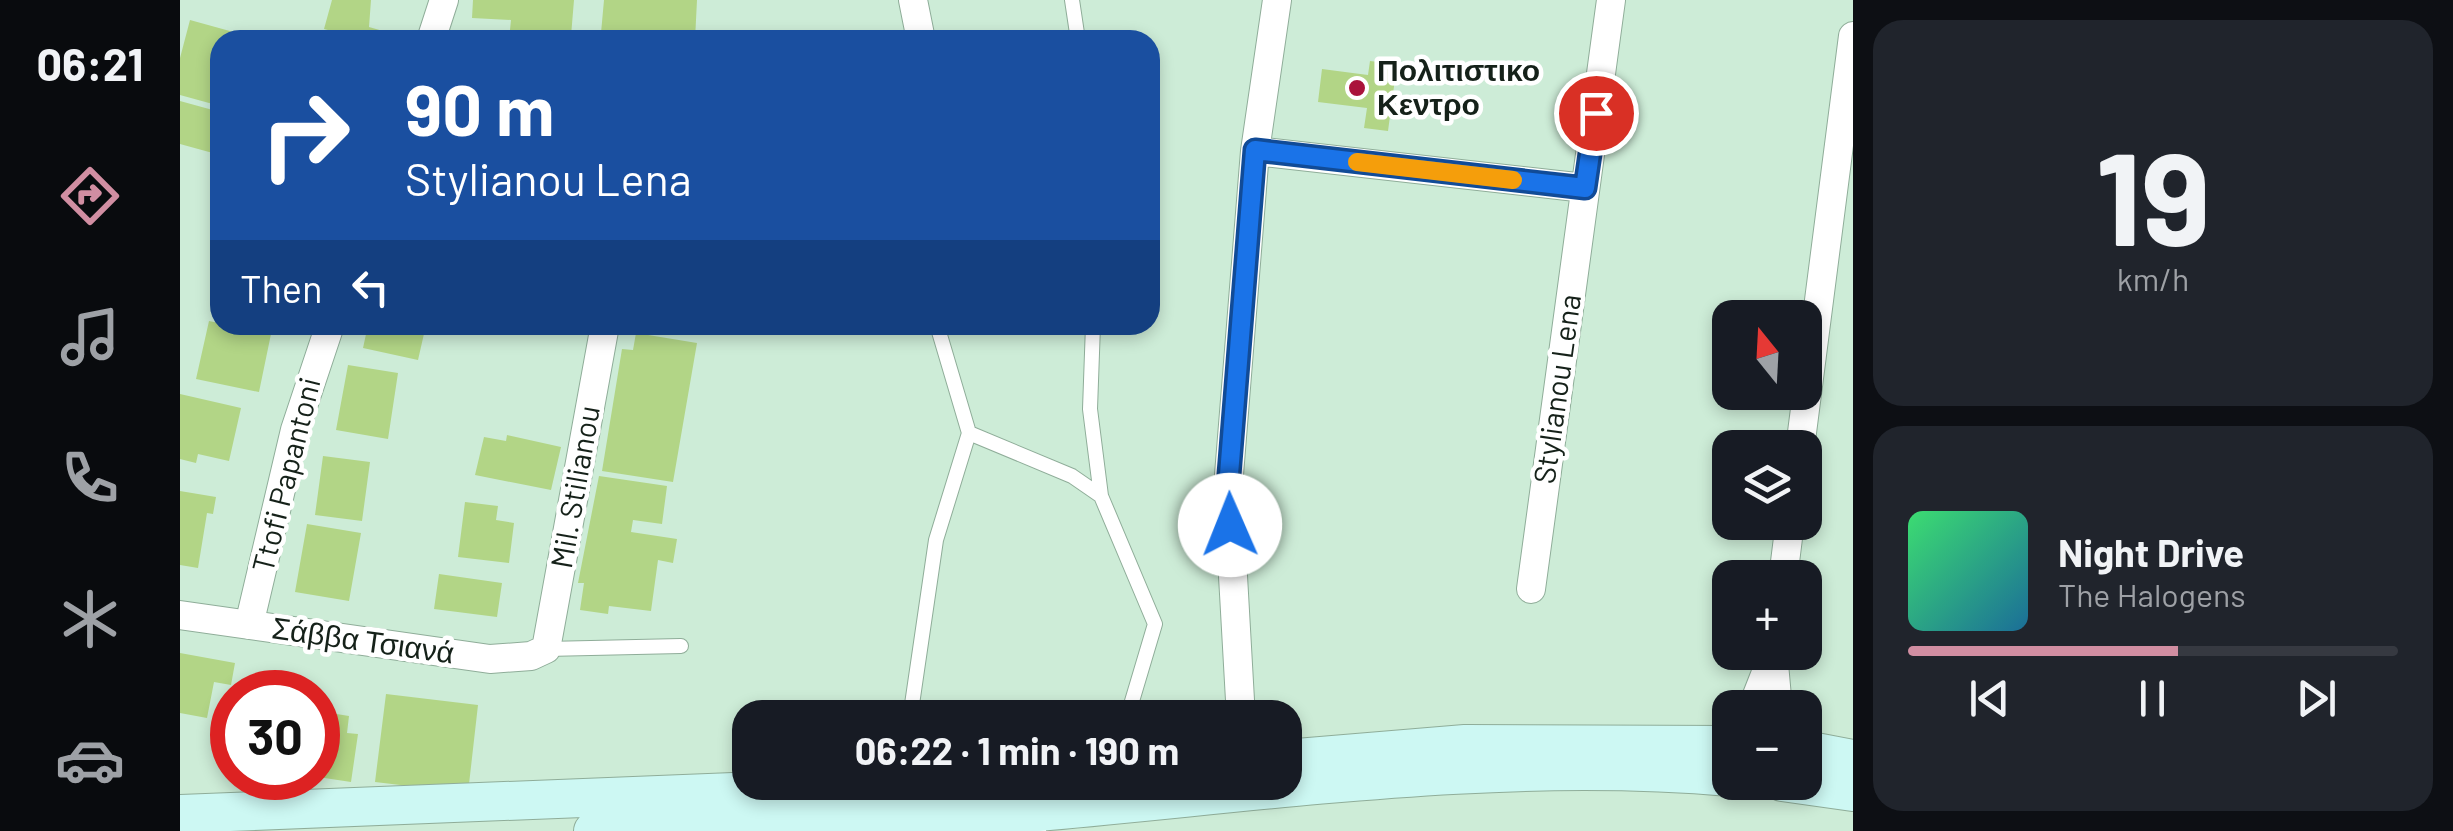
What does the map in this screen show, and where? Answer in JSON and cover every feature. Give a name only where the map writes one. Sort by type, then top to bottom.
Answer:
[{"type":"main road","points":[[1302,758],[1465,744],[1712,751]]},
{"type":"main road","points":[[592,831],[1032,809],[1712,752]]},
{"type":"main road","points":[[1822,753],[1853,759]]},
{"type":"main road","points":[[1822,788],[1853,792]]},
{"type":"main road","points":[[180,814],[732,791]]},
{"type":"street","points":[[434,30],[444,0]]},
{"type":"street","points":[[913,0],[919,30]]},
{"type":"street","points":[[1240,700],[1228,487],[1255,150],[1277,0]]},
{"type":"street","name":"Stylianou Lena","points":[[1532,589],[1610,0]]},
{"type":"street","points":[[1802,430],[1853,36]]},
{"type":"street","points":[[1255,150],[1585,188]]},
{"type":"street","name":"Ttofi Papantoni","points":[[249,626],[295,430],[327,335]]},
{"type":"street","name":"Mil. Stilianou","points":[[546,650],[603,335]]},
{"type":"street","name":"Σάββα Τσιανά","points":[[180,614],[490,658],[531,656],[546,650]]},
{"type":"street","points":[[1759,690],[1774,652],[1777,690]]},
{"type":"lane","points":[[1072,0],[1076,30]]},
{"type":"lane","points":[[913,700],[936,540],[969,434],[940,335]]},
{"type":"lane","points":[[1093,335],[1090,410],[1101,496],[1155,624],[1133,700]]},
{"type":"lane","points":[[969,434],[1072,476],[1101,496]]},
{"type":"lane","points":[[546,650],[681,646]]},
{"type":"building","points":[[332,0],[371,0],[369,27],[380,30],[328,30],[324,29]]},
{"type":"building","points":[[473,0],[574,0],[572,30],[510,30],[511,20],[472,18]]},
{"type":"building","points":[[604,0],[697,0],[696,30],[601,30]]},
{"type":"building","points":[[190,20],[226,30],[210,30],[210,103],[180,95],[180,58]]},
{"type":"building","name":"Πολιτιστικο Κεντρο","points":[[1370,61],[1397,64],[1388,131],[1364,128],[1367,108],[1318,102],[1322,69],[1368,75]]},
{"type":"building","points":[[180,101],[210,109],[210,152],[180,144]]},
{"type":"building","points":[[209,321],[210,335],[271,335],[259,392],[196,379]]},
{"type":"building","points":[[366,335],[424,335],[418,360],[363,348]]},
{"type":"building","points":[[636,335],[697,343],[673,482],[602,471],[622,349],[633,350]]},
{"type":"building","points":[[348,365],[398,373],[388,439],[336,430]]},
{"type":"building","points":[[180,394],[241,408],[229,461],[198,454],[196,463],[180,459]]},
{"type":"building","points":[[507,435],[561,447],[551,490],[475,475],[484,437],[506,441]]},
{"type":"building","points":[[323,456],[370,462],[362,521],[315,515]]},
{"type":"building","points":[[599,476],[667,486],[662,524],[633,520],[631,532],[677,539],[673,563],[658,560],[651,611],[609,606],[608,614],[580,610],[584,583],[578,583]]},
{"type":"building","points":[[180,491],[216,497],[213,514],[207,513],[198,568],[180,565]]},
{"type":"building","points":[[465,502],[498,506],[496,520],[514,523],[509,563],[458,557]]},
{"type":"building","points":[[307,524],[361,533],[349,601],[295,592]]},
{"type":"building","points":[[439,574],[502,583],[497,617],[434,609]]},
{"type":"building","points":[[180,653],[235,663],[234,670],[210,670],[207,718],[180,713]]},
{"type":"building","points":[[386,694],[478,705],[468,793],[375,782]]},
{"type":"building","points":[[340,715],[349,716],[347,733],[358,734],[351,782],[340,780]]},
{"type":"slow traffic","points":[[1357,162],[1513,180]]},
{"type":"place","name":"Πολιτιστικο Κεντρο","points":[[1357,88]]},
{"type":"route","points":[[1230,525],[1228,487],[1255,150],[1585,188],[1596,113]]}]
